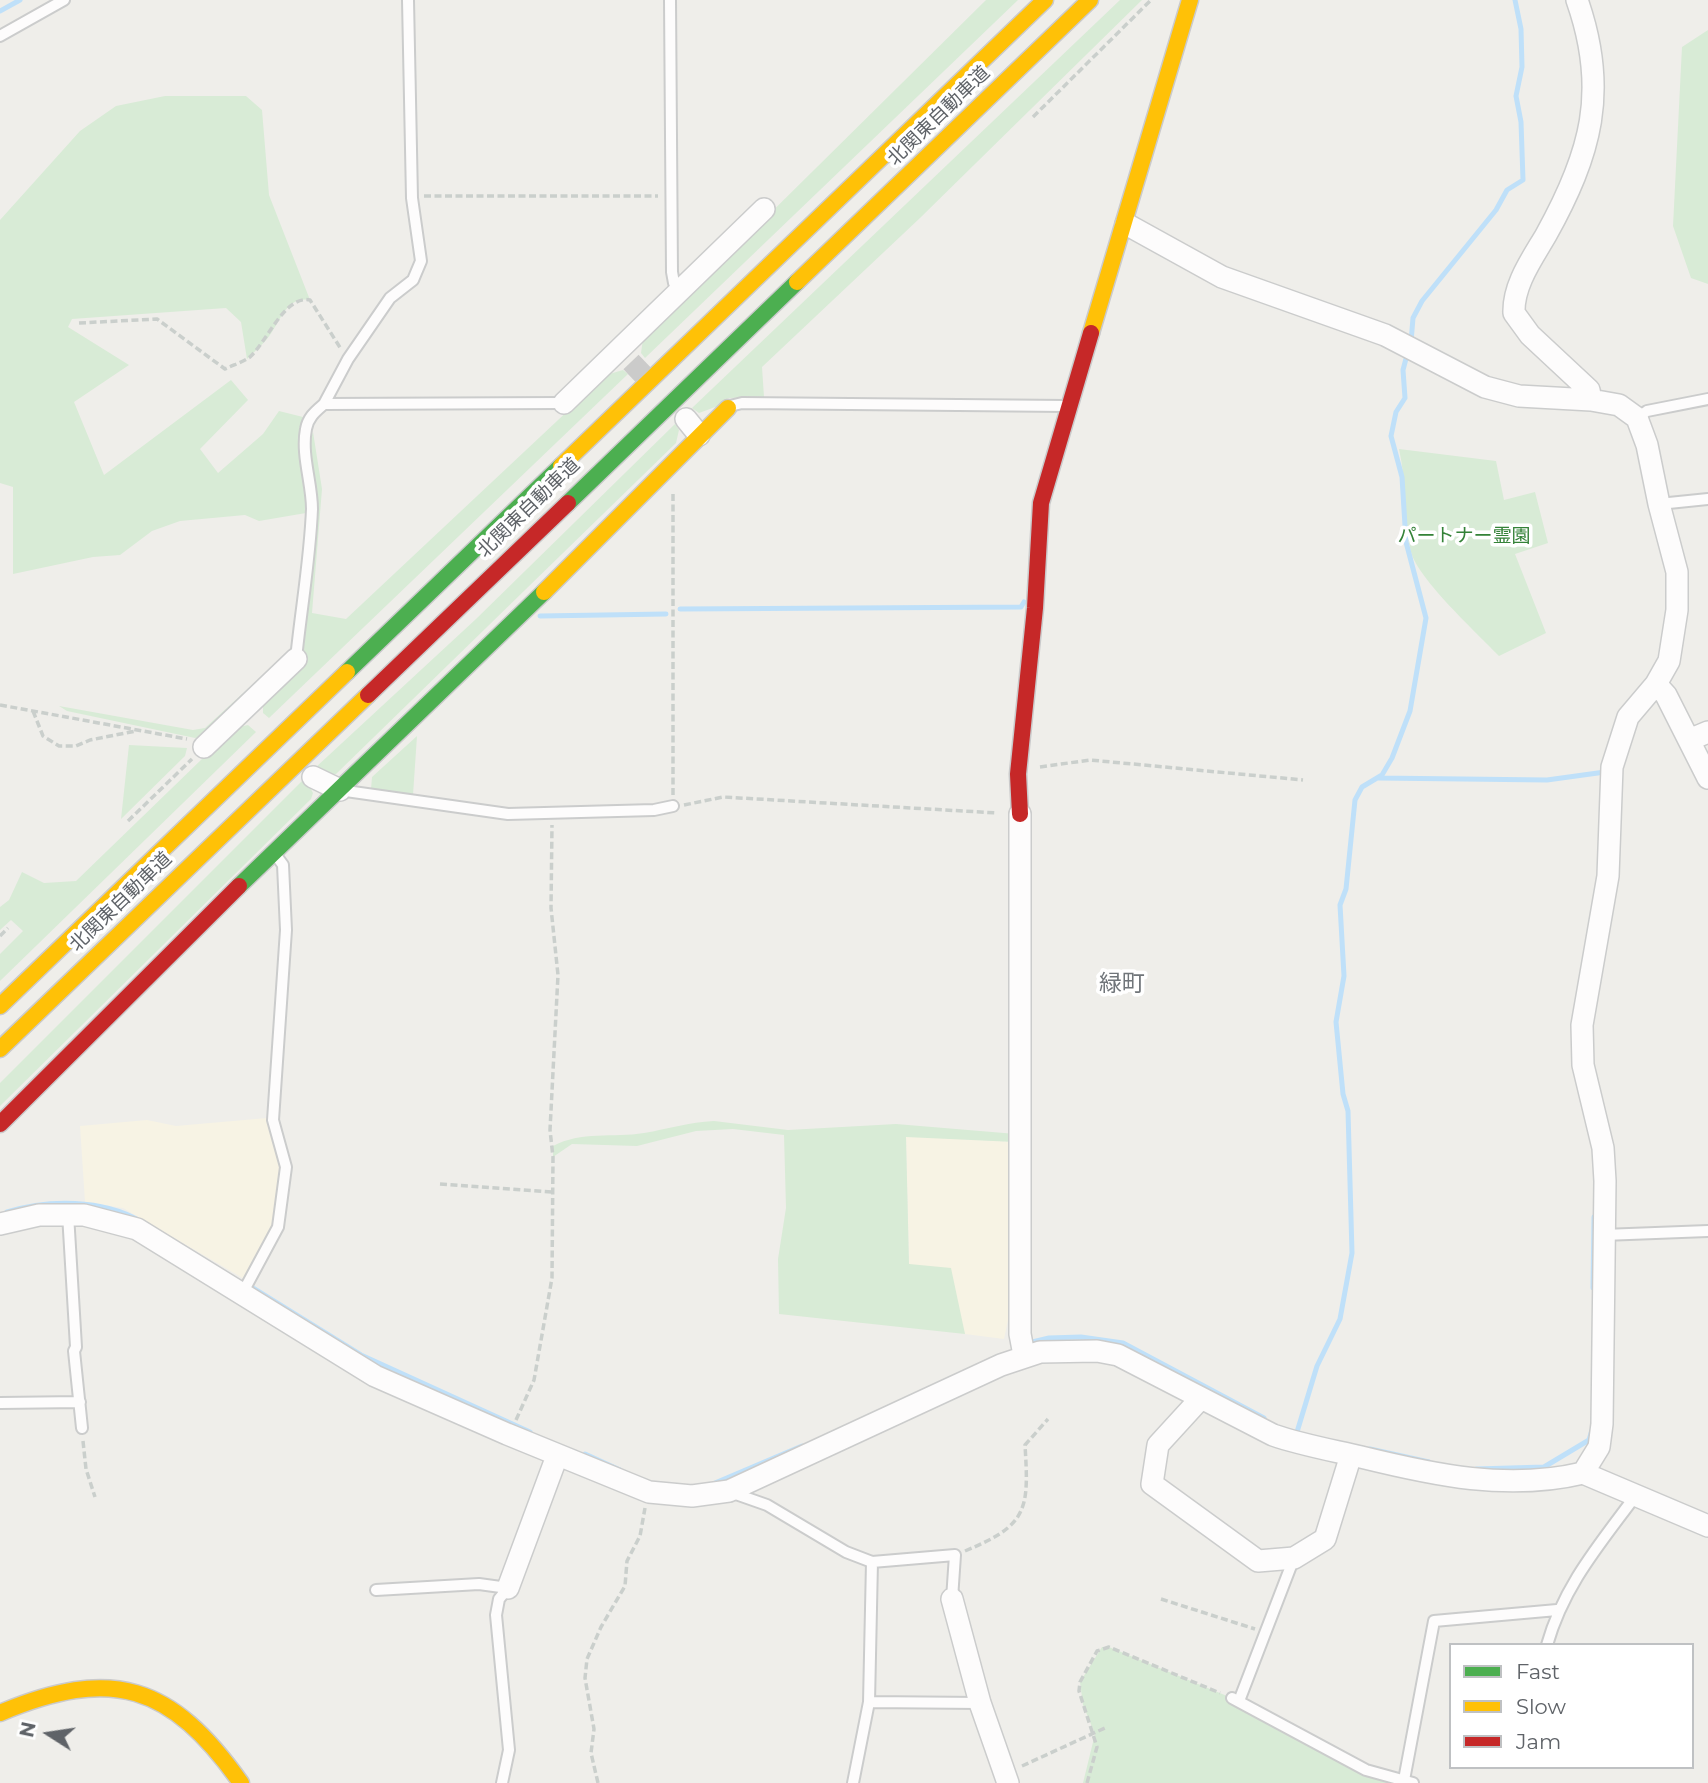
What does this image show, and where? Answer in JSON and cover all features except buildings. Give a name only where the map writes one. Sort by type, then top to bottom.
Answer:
[{"type":"main road","name":"北関東自動車道","points":[[0,1006],[1045,0]]},
{"type":"main road","name":"北関東自動車道","points":[[0,1049],[1090,0]]},
{"type":"main road","points":[[1020,814],[1018,774],[1034,621],[1041,503],[1126,224],[1190,0]]},
{"type":"main road","points":[[0,1124],[274,851],[340,790],[662,472],[693,427],[729,408]]},
{"type":"main road","points":[[0,1713],[41,1694],[75,1686],[102,1686],[134,1692],[173,1708],[195,1724],[224,1755],[241,1783]]},
{"type":"street","points":[[1577,0],[1591,48],[1592,121],[1584,156],[1565,201],[1517,290],[1514,313],[1530,335],[1588,390],[1591,400]]},
{"type":"street","points":[[564,403],[626,356],[681,291],[764,209]]},
{"type":"street","points":[[1126,224],[1222,277],[1350,321],[1485,387],[1550,400],[1591,400],[1619,405],[1637,418],[1647,445],[1677,572],[1677,610],[1668,661],[1656,684],[1628,717],[1612,767],[1608,876],[1582,1025],[1583,1065],[1603,1148],[1602,1423],[1599,1447],[1583,1473]]},
{"type":"street","points":[[204,747],[254,714],[296,659]]},
{"type":"street","points":[[1656,684],[1698,736],[1708,778]]},
{"type":"street","points":[[313,778],[340,790]]},
{"type":"street","points":[[1020,814],[1020,1334],[1024,1355]]},
{"type":"street","points":[[0,1224],[39,1215],[68,1214],[114,1220],[137,1229],[375,1376],[557,1456],[649,1492],[692,1496],[729,1491],[1024,1355],[1062,1350],[1118,1354],[1273,1435],[1462,1480],[1544,1479],[1583,1473],[1708,1526]]},
{"type":"street","points":[[1201,1398],[1158,1445],[1152,1485],[1258,1561],[1294,1558],[1325,1539],[1351,1455]]},
{"type":"street","points":[[508,1588],[557,1456]]},
{"type":"street","points":[[952,1599],[980,1703],[1006,1778]]},
{"type":"lane","points":[[0,36],[64,0]]},
{"type":"lane","points":[[296,659],[308,574],[312,508],[304,443],[306,426],[312,414],[324,404],[348,359],[390,298],[413,280],[421,261],[412,194],[408,0]]},
{"type":"lane","points":[[670,0],[672,272],[674,283],[681,291]]},
{"type":"lane","points":[[1637,418],[1647,411],[1708,399]]},
{"type":"lane","points":[[324,404],[564,403]]},
{"type":"lane","points":[[729,408],[742,403],[1069,406]]},
{"type":"lane","points":[[1659,504],[1708,499]]},
{"type":"lane","points":[[340,790],[495,813],[654,810],[673,806]]},
{"type":"lane","points":[[242,1294],[278,1227],[286,1167],[273,1120],[286,930],[283,865],[274,851]]},
{"type":"lane","points":[[68,1214],[76,1347],[74,1352],[82,1428]]},
{"type":"lane","points":[[1603,1235],[1708,1231]]},
{"type":"lane","points":[[0,1404],[80,1402]]},
{"type":"lane","points":[[729,1491],[735,1496],[767,1505],[846,1552],[872,1562],[955,1555],[952,1599]]},
{"type":"lane","points":[[1548,1643],[1557,1610],[1580,1571],[1636,1495]]},
{"type":"lane","points":[[1294,1558],[1266,1633],[1235,1700],[1366,1770],[1409,1782],[1434,1621],[1557,1610]]},
{"type":"lane","points":[[853,1783],[869,1702],[872,1562]]},
{"type":"lane","points":[[376,1590],[479,1584],[508,1588]]},
{"type":"lane","points":[[502,1783],[509,1749],[496,1615],[499,1599],[508,1588]]},
{"type":"lane","points":[[869,1702],[980,1703]]},
{"type":"path","points":[[1033,117],[1151,0]]},
{"type":"path","points":[[412,194],[671,197]]},
{"type":"path","points":[[79,323],[157,319],[225,369],[247,359],[267,339],[291,303],[301,298],[310,300],[348,359]]},
{"type":"path","points":[[662,472],[672,489],[673,499],[673,806],[723,797],[1020,814]]},
{"type":"path","points":[[0,705],[186,739],[204,747],[128,821]]},
{"type":"path","points":[[33,711],[43,736],[59,746],[76,746],[90,740],[140,731]]},
{"type":"path","points":[[1018,774],[1045,764],[1090,760],[1303,780]]},
{"type":"path","points":[[507,1434],[527,1396],[538,1360],[552,1278],[553,1192],[550,1130],[558,975],[551,908],[552,813]]},
{"type":"path","points":[[0,936],[8,928]]},
{"type":"path","points":[[440,1184],[553,1192]]},
{"type":"path","points":[[955,1555],[1013,1525],[1025,1509],[1025,1446],[1048,1419]]},
{"type":"path","points":[[82,1428],[86,1469],[95,1497]]},
{"type":"path","points":[[598,1783],[591,1754],[594,1729],[585,1678],[587,1659],[601,1627],[625,1586],[627,1561],[640,1536],[649,1492]]},
{"type":"path","points":[[1161,1599],[1266,1633]]},
{"type":"path","points":[[1087,1783],[1097,1747],[1079,1691],[1080,1682],[1102,1647],[1109,1647],[1235,1700]]},
{"type":"path","points":[[1006,1778],[1107,1727]]},
{"type":"shaded area","points":[[267,1118],[280,1156],[275,1223],[246,1280],[123,1208],[85,1202],[80,1126],[147,1120],[176,1126]]},
{"type":"shaded area","points":[[906,1136],[1015,1142],[1011,1306],[1004,1339],[965,1334],[958,1311],[909,1264]]},
{"type":"green space","points":[[986,0],[1018,0],[645,358],[641,353],[643,339]]},
{"type":"green space","points":[[1120,0],[1142,0],[920,218],[762,367],[764,397],[728,398],[718,406],[699,413],[692,408]]},
{"type":"green space","points":[[1708,30],[1708,284],[1691,278],[1673,226],[1682,47]]},
{"type":"green space","points":[[165,96],[246,96],[262,110],[269,195],[310,300],[295,302],[289,306],[267,339],[247,359],[241,322],[226,308],[72,319],[68,327],[129,365],[74,402],[104,475],[231,380],[248,400],[200,449],[218,473],[263,434],[279,411],[303,417],[299,441],[306,513],[259,521],[245,515],[180,521],[152,531],[120,555],[93,557],[13,574],[13,487],[0,483],[0,220],[80,131],[116,106]]},
{"type":"green space","points":[[623,370],[628,374],[269,718],[263,713],[263,701],[302,657],[316,491],[309,444],[313,432],[322,489],[312,613],[346,619],[606,375]]},
{"type":"green space","points":[[675,424],[679,430],[676,443],[336,774],[320,774],[315,768],[476,619]]},
{"type":"green space","name":"パートナー霊園","points":[[1399,449],[1496,461],[1504,500],[1535,492],[1548,543],[1515,554],[1546,633],[1499,656],[1425,577],[1411,552],[1408,539]]},
{"type":"green space","points":[[289,651],[289,657],[208,735],[195,738],[67,711],[59,706],[193,730],[205,728]]},
{"type":"green space","points":[[248,725],[256,732],[0,981],[0,954],[23,931],[11,920],[0,930],[0,907],[9,900],[22,872],[44,883],[76,881],[234,728]]},
{"type":"green space","points":[[417,736],[413,795],[371,789],[372,777]]},
{"type":"green space","points":[[129,745],[187,748],[185,756],[121,819]]},
{"type":"green space","points":[[305,778],[313,793],[311,799],[0,1106],[0,1083]]},
{"type":"green space","points":[[714,1121],[788,1130],[896,1124],[1016,1134],[1015,1142],[906,1137],[909,1264],[951,1268],[965,1334],[779,1314],[778,1259],[786,1208],[784,1135],[733,1129],[696,1131],[637,1146],[572,1144],[553,1157],[553,1146],[575,1138],[644,1133]]},
{"type":"green space","points":[[1102,1647],[1109,1647],[1239,1701],[1322,1748],[1413,1783],[1083,1783],[1095,1734],[1083,1705],[1080,1682]]},
{"type":"waterway","points":[[0,11],[20,0]]},
{"type":"waterway","points":[[1411,342],[1413,318],[1422,301],[1496,210],[1507,190],[1523,180],[1521,122],[1516,96],[1522,67],[1521,29],[1515,0]]},
{"type":"waterway","points":[[1297,1432],[1317,1366],[1340,1319],[1352,1253],[1348,1111],[1343,1094],[1336,1022],[1344,976],[1340,905],[1346,889],[1355,800],[1362,787],[1382,775],[1392,758],[1410,711],[1426,618],[1406,542],[1402,477],[1391,436],[1396,412],[1405,398],[1403,370],[1408,351]]},
{"type":"waterway","points":[[680,609],[1021,607],[1024,602]]},
{"type":"waterway","points":[[540,616],[666,614]]},
{"type":"waterway","points":[[1378,778],[1547,780],[1605,772]]},
{"type":"waterway","points":[[7,1212],[40,1205],[75,1203],[109,1208],[140,1221]]},
{"type":"waterway","points":[[1593,1288],[1594,1217]]},
{"type":"waterway","points":[[248,1285],[361,1355],[530,1432]]},
{"type":"waterway","points":[[1028,1343],[1049,1338],[1081,1337],[1123,1343],[1264,1418]]},
{"type":"waterway","points":[[1476,1469],[1544,1467],[1589,1440],[1592,1430]]},
{"type":"waterway","points":[[715,1483],[802,1446]]},
{"type":"waterway","points":[[1370,1449],[1429,1462]]},
{"type":"waterway","points":[[585,1454],[620,1470]]},
{"type":"tunnel","points":[[631,362],[655,387]]},
{"type":"traffic: fast","points":[[568,503],[797,282]]},
{"type":"traffic: fast","points":[[347,672],[561,466]]},
{"type":"traffic: fast","points":[[239,886],[544,592]]},
{"type":"traffic: slow","points":[[561,466],[1045,0]]},
{"type":"traffic: slow","points":[[797,282],[1090,0]]},
{"type":"traffic: slow","points":[[1091,333],[1190,0]]},
{"type":"traffic: slow","points":[[544,592],[728,408]]},
{"type":"traffic: slow","points":[[0,1006],[347,672]]},
{"type":"traffic: slow","points":[[0,1049],[368,695]]},
{"type":"traffic: slow","points":[[0,1713],[40,1698],[75,1690],[107,1688],[136,1693],[164,1705],[190,1724],[241,1783]]},
{"type":"traffic: jam","points":[[1020,814],[1018,774],[1035,608],[1041,503],[1091,333]]},
{"type":"traffic: jam","points":[[368,695],[568,503]]},
{"type":"traffic: jam","points":[[0,1124],[239,886]]},
{"type":"district","name":"緑町","points":[[1122,984]]}]
